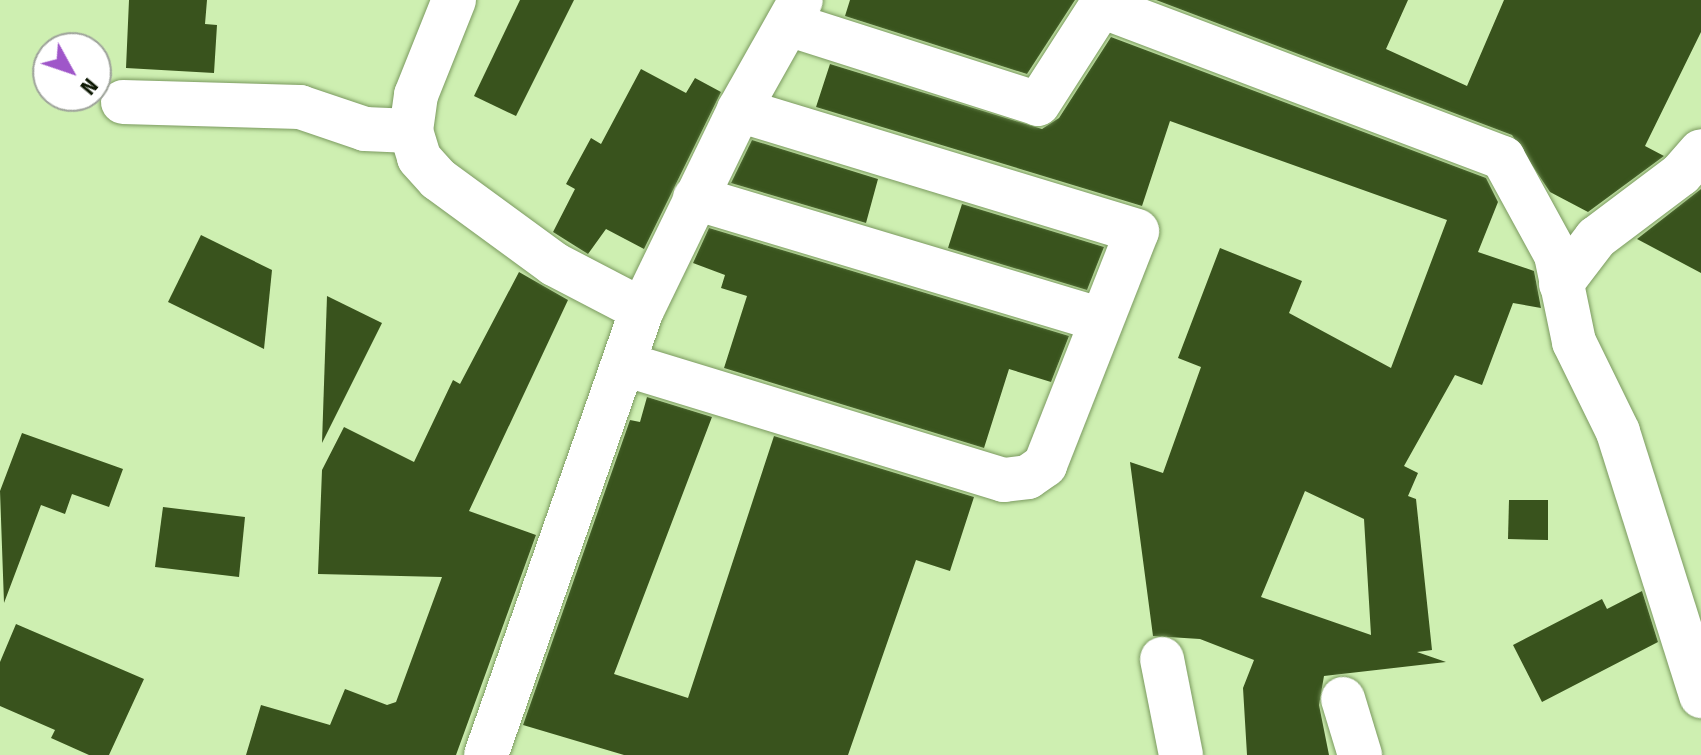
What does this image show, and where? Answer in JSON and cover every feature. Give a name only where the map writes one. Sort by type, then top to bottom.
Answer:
[{"type":"street","points":[[454,0],[426,59],[411,131],[419,158],[438,179],[554,264],[642,310]]},
{"type":"street","points":[[486,755],[642,310],[739,110],[794,12],[1038,104],[1101,6],[1503,158],[1556,255],[1574,342],[1618,432],[1701,696]]},
{"type":"street","points":[[123,102],[300,107],[365,129],[411,131]]},
{"type":"street","points":[[624,364],[1004,480],[1028,477],[1045,465],[1137,231],[739,110]]},
{"type":"street","points":[[1561,284],[1596,238],[1681,174],[1701,151]]},
{"type":"street","points":[[695,198],[1101,320]]},
{"type":"street","points":[[1162,659],[1181,755]]},
{"type":"street","points":[[1343,699],[1360,755]]},
{"type":"building","points":[[129,0],[207,0],[205,24],[217,25],[214,73],[126,68]]},
{"type":"building","points":[[520,0],[574,0],[516,116],[474,96]]},
{"type":"building","points":[[850,0],[1075,0],[1027,74],[845,16]]},
{"type":"building","points":[[1156,0],[1408,0],[1386,49],[1467,86],[1504,0],[1701,0],[1701,32],[1645,146],[1664,156],[1588,212],[1550,192],[1512,135]]},
{"type":"building","points":[[1111,37],[1486,178],[1498,202],[1478,252],[1534,271],[1541,308],[1513,303],[1482,385],[1455,375],[1404,466],[1418,473],[1408,496],[1416,499],[1432,650],[1417,652],[1446,662],[1324,676],[1319,705],[1329,755],[1247,755],[1243,688],[1254,660],[1200,639],[1153,636],[1130,462],[1163,473],[1201,367],[1178,358],[1220,248],[1302,281],[1289,313],[1391,368],[1447,220],[1170,121],[1142,206],[816,107],[830,64],[1042,129],[1059,118]],"holes":[[[1305,491],[1364,519],[1371,635],[1261,597]]]},
{"type":"building","points":[[641,69],[686,93],[695,78],[721,92],[644,249],[606,229],[588,254],[553,232],[575,189],[566,184],[591,138],[601,144]]},
{"type":"building","points":[[752,140],[878,179],[866,223],[731,183]]},
{"type":"building","points":[[1701,189],[1701,273],[1637,239]]},
{"type":"building","points":[[962,204],[1104,247],[1087,290],[948,248]]},
{"type":"building","points":[[709,228],[1069,336],[1051,382],[1009,369],[984,448],[724,368],[747,296],[721,288],[725,275],[693,263]]},
{"type":"building","points":[[201,235],[272,270],[264,349],[168,302]]},
{"type":"building","points":[[519,272],[568,300],[469,511],[536,535],[456,755],[246,755],[261,705],[330,725],[345,689],[387,705],[396,702],[442,577],[318,574],[322,470],[344,427],[414,462],[453,380],[460,384]]},
{"type":"building","points":[[327,296],[382,323],[322,443]]},
{"type":"building","points":[[647,397],[712,417],[614,674],[688,698],[774,436],[974,497],[950,571],[916,560],[848,755],[624,755],[523,725],[630,420],[640,422]]},
{"type":"building","points":[[22,433],[123,469],[109,507],[72,494],[65,514],[41,505],[4,603],[0,491]]},
{"type":"building","points":[[1509,500],[1548,500],[1548,540],[1508,539]]},
{"type":"building","points":[[163,507],[245,517],[239,577],[155,567]]},
{"type":"building","points":[[1642,591],[1658,642],[1542,702],[1513,645],[1602,599],[1607,609]]},
{"type":"building","points":[[16,624],[144,679],[109,755],[89,755],[51,738],[55,730],[0,706],[0,662]]}]
